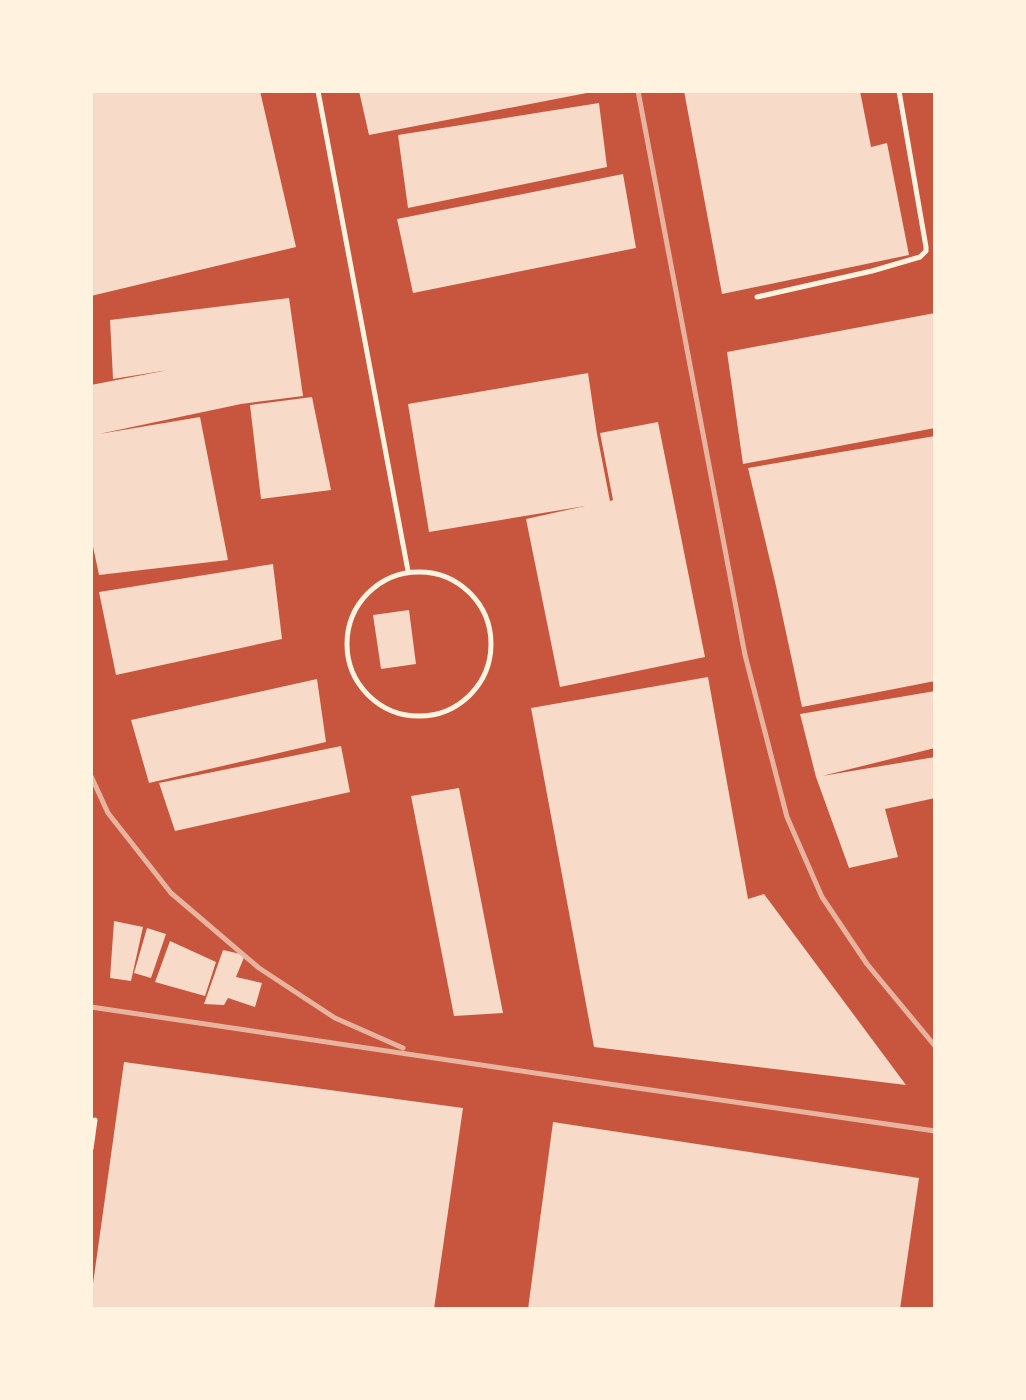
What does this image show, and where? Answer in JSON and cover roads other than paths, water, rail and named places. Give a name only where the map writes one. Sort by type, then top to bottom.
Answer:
[{"type":"lane","points":[[318,91],[408,571]]},
{"type":"lane","points":[[757,297],[872,271],[920,257],[926,251],[899,91]]},
{"type":"lane","points":[[408,571],[441,574],[469,591],[480,603],[491,635],[491,652],[480,683],[459,704],[431,715],[402,715],[372,700],[352,673],[347,657],[346,641],[355,609],[377,584],[408,571]]},
{"type":"lane","points":[[91,1149],[95,1120]]},
{"type":"railway","points":[[638,91],[745,655],[787,817],[822,897],[867,964],[935,1046]]},
{"type":"railway","points":[[91,776],[108,813],[171,893],[259,968],[335,1018],[403,1048]]},
{"type":"railway","points":[[91,1007],[935,1131]]}]
